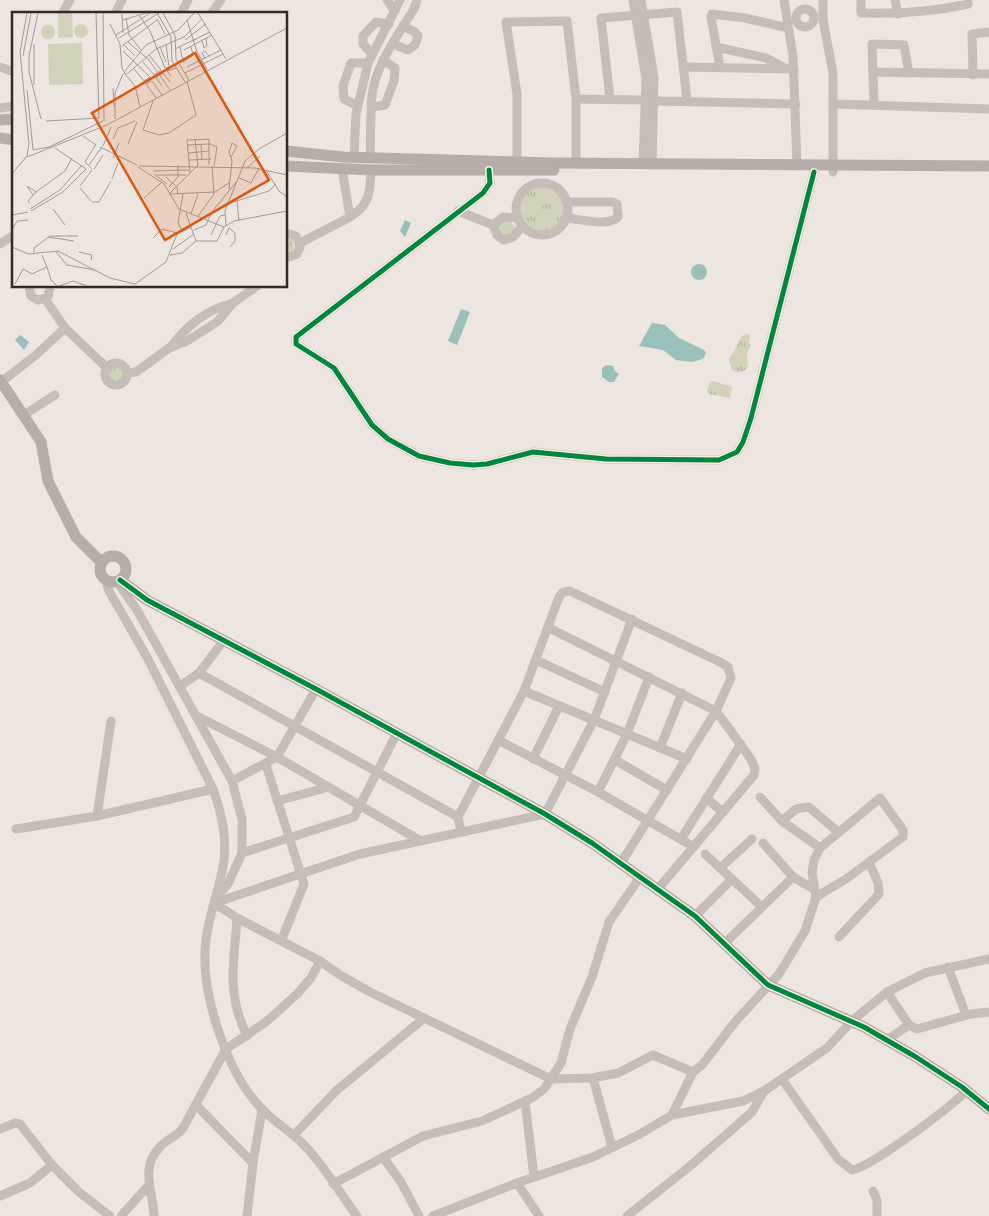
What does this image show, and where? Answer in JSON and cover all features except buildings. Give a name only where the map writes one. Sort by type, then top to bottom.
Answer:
[{"type":"street","points":[[63,12],[70,0]]},
{"type":"street","points":[[115,12],[122,0]]},
{"type":"street","points":[[182,12],[188,0]]},
{"type":"street","points":[[212,12],[221,0]]},
{"type":"street","points":[[387,0],[396,11]]},
{"type":"street","points":[[354,157],[358,106],[368,62],[400,0]]},
{"type":"street","points":[[370,158],[372,94],[383,60],[414,9],[417,0]]},
{"type":"street","points":[[633,0],[639,15],[654,77],[655,101],[647,164]]},
{"type":"street","points":[[642,0],[639,15],[646,79],[647,164]]},
{"type":"street","points":[[784,0],[796,104],[797,165]]},
{"type":"street","points":[[822,0],[819,20],[833,73],[833,168]]},
{"type":"street","points":[[861,0],[862,13],[898,14],[943,10],[968,4],[968,0]]},
{"type":"street","points":[[895,0],[898,14]]},
{"type":"street","points":[[720,68],[711,18],[715,13],[787,24],[805,9],[813,13],[819,20]]},
{"type":"street","points":[[610,100],[601,18],[677,12],[687,100]]},
{"type":"street","points":[[796,18],[801,26],[807,27],[819,20]]},
{"type":"street","points":[[517,162],[517,94],[506,22],[568,21],[576,99],[576,163]]},
{"type":"street","points":[[372,54],[363,44],[363,36],[376,22],[389,24]]},
{"type":"street","points":[[393,44],[408,50],[415,45],[418,36],[403,26]]},
{"type":"street","points":[[974,75],[972,34],[989,32]]},
{"type":"street","points":[[874,104],[870,46],[873,44],[904,45],[909,73]]},
{"type":"street","points":[[716,48],[766,58],[791,69]]},
{"type":"street","points":[[372,107],[385,105],[394,81],[394,68],[383,60]]},
{"type":"street","points":[[358,106],[344,99],[343,86],[350,63],[368,62]]},
{"type":"street","points":[[0,67],[12,71]]},
{"type":"street","points":[[684,67],[791,69]]},
{"type":"street","points":[[873,72],[989,74]]},
{"type":"street","points":[[576,99],[646,100]]},
{"type":"street","points":[[655,101],[687,100],[796,104]]},
{"type":"street","points":[[833,104],[989,109]]},
{"type":"street","points":[[355,136],[371,137]]},
{"type":"street","points":[[288,151],[370,158],[576,163],[797,165],[833,168],[989,172]]},
{"type":"street","points":[[288,166],[342,170],[814,172],[833,168],[989,166]]},
{"type":"street","points":[[342,170],[350,217]]},
{"type":"street","points":[[300,243],[360,211],[369,199],[371,170]]},
{"type":"street","points":[[489,170],[490,183],[483,193],[296,337],[296,344],[304,351],[322,359],[334,368],[372,425],[388,439],[419,456],[473,466],[533,452],[606,459],[719,460],[736,452],[746,434],[814,172]]},
{"type":"street","points":[[554,187],[555,170]]},
{"type":"street","points":[[530,171],[530,187]]},
{"type":"street","points":[[458,211],[493,225],[497,235],[506,240],[513,237],[520,222],[517,204],[520,196],[530,187],[541,183],[554,187],[563,194],[567,202],[566,218],[562,225],[548,234],[532,232],[520,222],[503,217],[493,225]]},
{"type":"street","points":[[566,218],[600,221],[615,220],[618,217],[617,204],[614,202],[567,202]]},
{"type":"street","points":[[288,234],[296,236],[300,243],[297,254],[288,257]]},
{"type":"street","points":[[0,244],[12,236]]},
{"type":"street","points":[[29,288],[34,299],[45,299],[50,294],[50,288]]},
{"type":"street","points":[[126,373],[136,372],[169,348],[186,341],[217,322],[233,303],[254,288]]},
{"type":"street","points":[[45,299],[66,328],[107,368]]},
{"type":"street","points":[[66,328],[36,355],[0,382],[41,442],[48,481],[54,497],[76,538],[102,563]]},
{"type":"street","points":[[113,364],[120,364],[126,373],[122,383],[111,384],[105,375],[107,368],[113,364]]},
{"type":"street","points":[[24,415],[55,395]]},
{"type":"street","points":[[357,1216],[313,1155],[294,1135],[262,1110],[238,1075],[226,1049],[208,994],[205,966],[210,915],[224,860],[225,834],[221,811],[213,789],[148,659],[109,590],[115,581],[126,570],[122,560],[112,556],[102,563],[100,572],[115,581],[146,600],[316,689],[545,814],[621,863],[695,916],[768,985],[852,1021],[887,1040],[988,1106]]},
{"type":"street","points":[[115,581],[137,610],[232,781],[242,819],[242,853],[228,884],[214,903]]},
{"type":"street","points":[[461,831],[458,817],[524,691],[559,597],[567,591],[573,592],[728,667],[730,681],[716,711],[621,863]]},
{"type":"street","points":[[545,814],[594,720],[632,619]]},
{"type":"street","points":[[549,628],[617,660],[716,711],[753,763],[754,775],[658,889]]},
{"type":"street","points":[[180,686],[198,673],[224,640]]},
{"type":"street","points":[[536,660],[605,692]]},
{"type":"street","points":[[198,673],[458,817]]},
{"type":"street","points":[[598,792],[627,734],[649,676]]},
{"type":"street","points":[[232,781],[266,765],[277,757],[316,689]]},
{"type":"street","points":[[524,691],[687,759]]},
{"type":"street","points":[[660,748],[682,693]]},
{"type":"street","points":[[533,759],[559,706]]},
{"type":"street","points":[[196,715],[277,757],[419,840]]},
{"type":"street","points":[[97,816],[111,721]]},
{"type":"street","points":[[242,853],[350,820],[354,817],[397,733]]},
{"type":"street","points":[[498,740],[598,792],[694,846]]},
{"type":"street","points":[[680,839],[741,744]]},
{"type":"street","points":[[615,760],[667,790]]},
{"type":"street","points":[[266,765],[304,887],[282,939]]},
{"type":"street","points":[[277,801],[328,787]]},
{"type":"street","points":[[16,829],[97,816],[213,789]]},
{"type":"street","points":[[760,797],[782,820],[820,848]]},
{"type":"street","points":[[706,798],[723,812]]},
{"type":"street","points":[[672,1115],[693,1072],[702,1065],[735,1022],[779,974],[805,931],[815,893],[812,873],[814,860],[820,848],[880,798],[900,826],[904,835],[870,862],[815,893]]},
{"type":"street","points":[[782,820],[796,809],[809,807],[838,832]]},
{"type":"street","points":[[214,903],[360,854],[545,814]]},
{"type":"street","points":[[720,868],[752,839]]},
{"type":"street","points":[[763,843],[793,877],[815,893]]},
{"type":"street","points":[[705,854],[762,907]]},
{"type":"street","points":[[839,936],[879,894],[880,888],[870,862]]},
{"type":"street","points":[[333,1184],[429,1134],[482,1121],[538,1094],[551,1079],[561,1063],[570,1030],[592,977],[608,922],[640,877]]},
{"type":"street","points":[[725,943],[793,877]]},
{"type":"street","points":[[695,916],[732,879]]},
{"type":"street","points":[[214,903],[237,918],[282,939],[340,975],[423,1019],[551,1079],[593,1078],[629,1069],[653,1055],[693,1072]]},
{"type":"street","points":[[237,918],[233,973],[234,1003],[247,1036]]},
{"type":"street","points":[[433,1216],[517,1183],[593,1157],[640,1134],[672,1115],[743,1102],[764,1091],[827,1048],[852,1021],[887,992],[925,974],[948,967],[989,959]]},
{"type":"street","points":[[154,1216],[147,1176],[150,1164],[158,1149],[178,1134],[226,1049],[247,1036],[297,994],[311,978],[320,961]]},
{"type":"street","points":[[948,967],[966,1015]]},
{"type":"street","points":[[887,992],[909,1025],[917,1029],[966,1015],[989,1012]]},
{"type":"street","points":[[294,1135],[336,1091],[423,1019]]},
{"type":"street","points":[[887,1040],[909,1025]]},
{"type":"street","points":[[593,1078],[612,1147]]},
{"type":"street","points":[[782,1079],[838,1158],[852,1170],[864,1165],[894,1146],[958,1099],[966,1090]]},
{"type":"street","points":[[627,1216],[689,1167],[752,1112],[764,1091]]},
{"type":"street","points":[[525,1101],[534,1177]]},
{"type":"street","points":[[196,1105],[253,1163]]},
{"type":"street","points":[[248,1216],[253,1163],[262,1110]]},
{"type":"street","points":[[0,1128],[15,1122],[20,1124],[52,1165],[79,1192],[110,1216]]},
{"type":"street","points":[[383,1157],[401,1182],[419,1216]]},
{"type":"street","points":[[0,1196],[30,1182],[52,1165]]},
{"type":"street","points":[[517,1183],[538,1216]]},
{"type":"street","points":[[121,1216],[149,1185]]},
{"type":"street","points":[[873,1191],[877,1200],[877,1216]]},
{"type":"green space","points":[[546,187],[558,193],[563,200],[563,218],[558,225],[551,230],[538,231],[530,228],[523,221],[520,205],[523,197],[530,190]]},
{"type":"green space","points":[[502,221],[511,222],[515,226],[515,232],[503,238],[497,226]]},
{"type":"green space","points":[[288,239],[292,240],[294,249],[288,253]]},
{"type":"green space","points":[[750,335],[749,343],[751,345],[747,353],[748,367],[744,371],[736,372],[732,370],[729,360],[742,336]]},
{"type":"green space","points":[[113,367],[119,367],[123,374],[119,381],[113,381],[109,377],[109,371]]},
{"type":"green space","points":[[713,381],[732,387],[730,398],[709,394],[707,391],[710,382]]},
{"type":"water","points":[[405,220],[411,223],[405,237],[400,231]]},
{"type":"water","points":[[696,264],[702,264],[707,269],[705,278],[696,280],[691,275],[691,269]]},
{"type":"water","points":[[461,309],[470,312],[457,345],[448,341]]},
{"type":"water","points":[[652,323],[665,325],[679,338],[704,350],[706,353],[703,359],[692,362],[676,360],[663,350],[639,346]]},
{"type":"water","points":[[20,335],[29,342],[24,350],[15,340]]},
{"type":"water","points":[[606,365],[613,366],[619,374],[614,382],[609,382],[602,377],[602,368]]},
{"type":"cycle path","points":[[489,170],[490,183],[483,193],[296,337],[296,344],[334,368],[372,425],[388,439],[419,456],[450,463],[487,464],[533,452],[606,459],[719,460],[737,452],[743,442],[751,418],[814,172]]},
{"type":"cycle path","points":[[120,580],[147,600],[316,689],[545,814],[592,843],[695,916],[768,985],[864,1027],[916,1057],[962,1087],[989,1109]]}]
